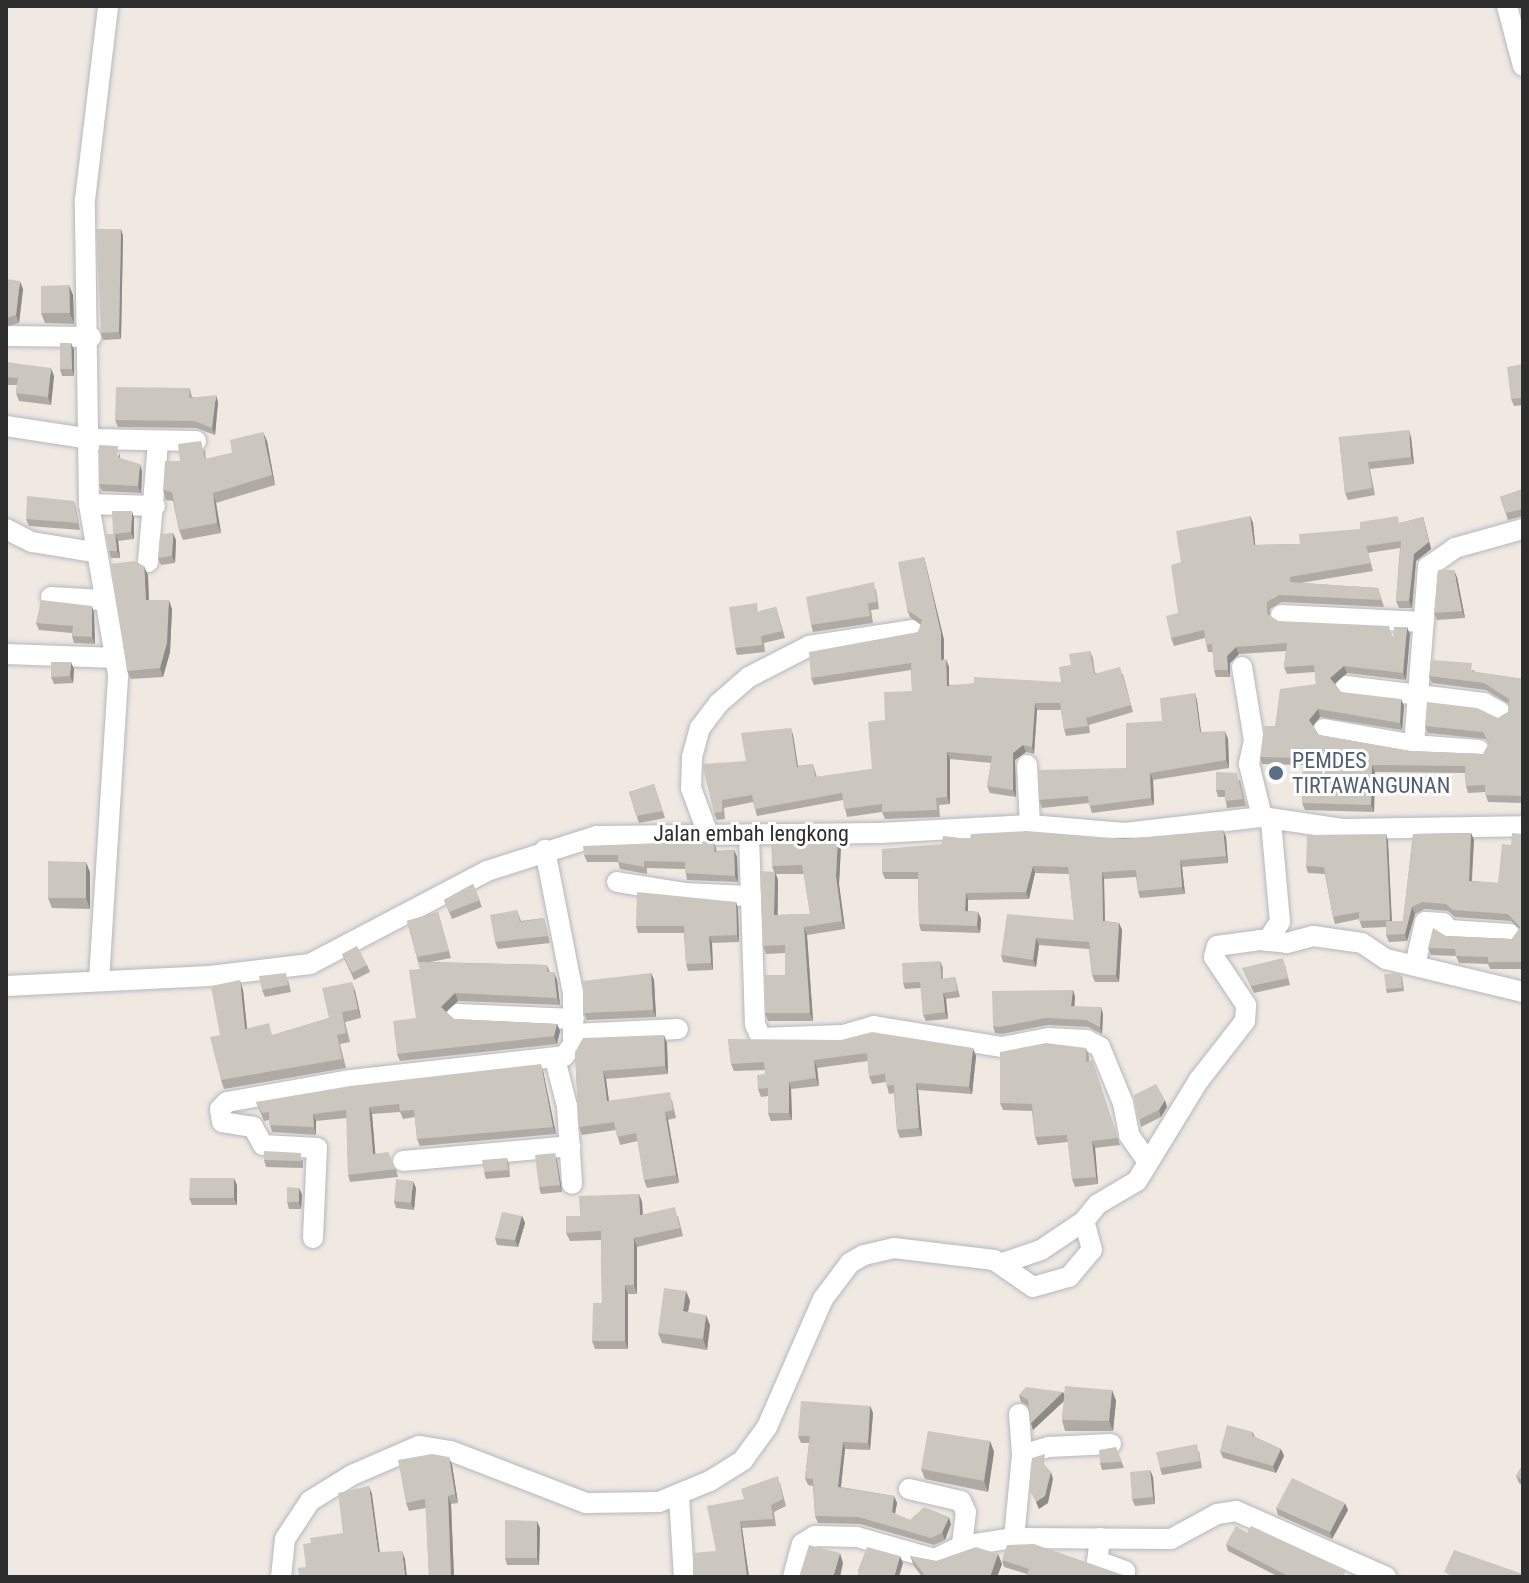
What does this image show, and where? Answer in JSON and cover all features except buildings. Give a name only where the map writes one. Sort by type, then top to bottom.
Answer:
[{"type":"street","points":[[99,980],[117,658],[102,600],[89,504],[91,337],[87,156],[108,6]]},
{"type":"street","points":[[1507,6],[1523,66]]},
{"type":"street","points":[[6,336],[91,337]]},
{"type":"street","points":[[6,426],[91,439],[158,443],[196,441]]},
{"type":"street","points":[[148,562],[158,443]]},
{"type":"street","points":[[89,504],[155,506]]},
{"type":"street","points":[[6,529],[32,542],[94,552]]},
{"type":"street","points":[[1414,745],[1425,575],[1437,558],[1523,529]]},
{"type":"street","points":[[51,597],[102,600]]},
{"type":"street","points":[[1281,615],[1424,622]]},
{"type":"street","points":[[708,834],[691,788],[692,757],[700,728],[719,703],[749,677],[809,646],[912,630]]},
{"type":"street","points":[[6,654],[117,658]]},
{"type":"street","points":[[1242,667],[1254,740],[1249,764],[1266,820],[1280,922],[1267,941]]},
{"type":"street","points":[[1346,686],[1419,698],[1484,703],[1500,712]]},
{"type":"street","points":[[1324,729],[1414,745],[1479,750]]},
{"type":"street","points":[[1027,765],[1030,825]]},
{"type":"street","name":"Jalan embah lengkong","points":[[6,986],[210,976],[310,964],[337,954],[441,892],[545,850],[597,836],[749,835],[1030,825],[1125,833],[1266,820],[1342,829],[1523,826]]},
{"type":"street","points":[[749,835],[748,896],[755,1024],[761,1038],[843,1035],[874,1026],[903,1027],[944,1041],[1002,1047],[1048,1038],[1096,1043],[1123,1103],[1129,1135],[1148,1162]]},
{"type":"street","points":[[313,1238],[317,1148],[263,1145],[253,1127],[222,1122],[224,1105],[385,1075],[555,1059],[569,1051],[574,1026],[565,933],[545,850]]},
{"type":"street","points":[[617,882],[684,893],[748,896]]},
{"type":"street","points":[[1415,965],[1425,922],[1443,923],[1449,930],[1510,934]]},
{"type":"street","points":[[281,1577],[285,1539],[310,1501],[352,1475],[419,1446],[451,1451],[586,1503],[628,1505],[679,1496],[743,1460],[767,1427],[823,1299],[850,1263],[894,1248],[1003,1263],[1041,1250],[1084,1221],[1098,1204],[1131,1187],[1248,1014],[1214,951],[1224,943],[1287,943],[1313,936],[1362,943],[1386,959],[1523,992]]},
{"type":"street","points":[[457,1014],[574,1026],[678,1029]]},
{"type":"street","points":[[555,1059],[570,1146],[572,1184]]},
{"type":"street","points":[[403,1161],[570,1146]]},
{"type":"street","points":[[1003,1263],[1033,1287],[1069,1277],[1092,1250],[1084,1221]]},
{"type":"street","points":[[1014,1538],[1022,1455],[1019,1414]]},
{"type":"street","points":[[1022,1455],[1049,1447],[1111,1444]]},
{"type":"street","points":[[909,1489],[961,1501],[966,1512],[962,1546]]},
{"type":"street","points":[[679,1496],[684,1577]]},
{"type":"street","points":[[793,1577],[802,1544],[815,1536],[857,1537],[925,1558],[962,1546],[1014,1538],[1171,1539],[1217,1514],[1236,1511],[1386,1577]]},
{"type":"street","points":[[1100,1538],[1097,1561],[1125,1571]]},
{"type":"place","name":"PEMDES TIRTAWANGUNAN","points":[[1276,773]]}]
